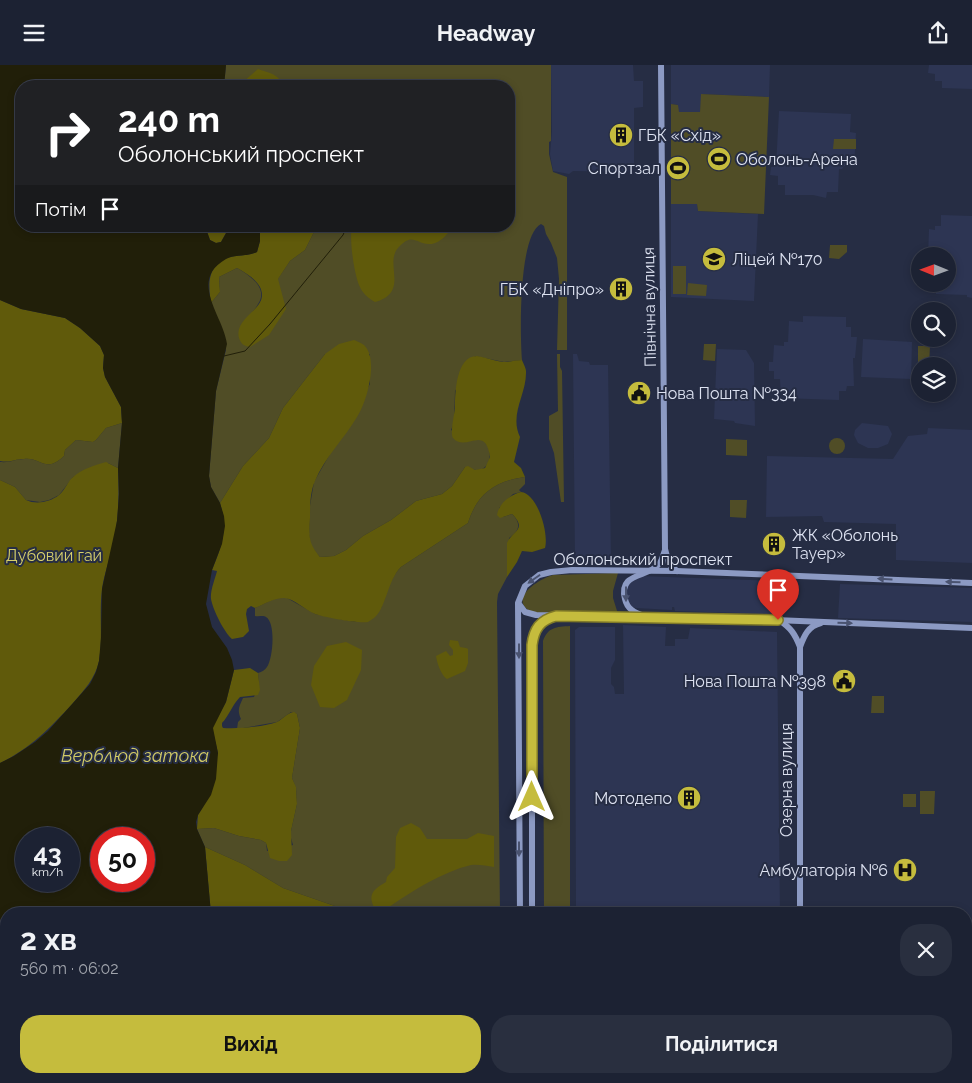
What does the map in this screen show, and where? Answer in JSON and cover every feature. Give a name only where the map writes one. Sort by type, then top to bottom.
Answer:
[{"type":"main road","name":"Північна вулиця","points":[[661,65],[666,549],[670,564],[677,571]]},
{"type":"main road","points":[[650,617],[632,611],[626,604],[624,592],[626,585],[634,576],[651,571],[660,564],[666,549]]},
{"type":"main road","name":"Оболонський проспект","points":[[518,603],[523,590],[529,583],[544,573],[572,570],[677,571],[972,583]]},
{"type":"main road","points":[[518,603],[522,610],[530,614],[556,616],[778,620],[972,628]]},
{"type":"main road","points":[[518,603],[520,907]]},
{"type":"main road","points":[[532,907],[532,645],[533,635],[537,628],[542,622],[556,616]]},
{"type":"main road","points":[[778,620],[792,629],[800,647]]},
{"type":"main road","points":[[800,647],[810,628],[824,622]]},
{"type":"main road","name":"Озерна вулиця","points":[[800,647],[800,907]]},
{"type":"shaded area","points":[[226,65],[551,65],[551,141],[549,142],[549,154],[553,172],[567,177],[567,350],[557,350],[559,279],[557,258],[544,226],[541,224],[533,232],[524,266],[521,309],[522,360],[504,362],[475,356],[455,391],[454,423],[451,430],[470,441],[479,439],[486,443],[490,452],[488,463],[481,469],[475,470],[465,467],[452,486],[442,494],[416,501],[391,520],[334,556],[320,557],[311,547],[309,534],[310,506],[314,482],[370,384],[370,354],[325,354],[283,408],[269,438],[243,466],[220,503],[211,487],[209,476],[216,391],[226,350],[211,303],[220,292],[219,277],[237,268],[252,278],[259,287],[261,298],[249,321],[290,261],[305,250],[314,232],[515,232],[515,80],[225,80]]},
{"type":"shaded area","points":[[551,65],[633,65],[634,81],[643,81],[643,107],[634,108],[634,163],[632,164],[632,172],[573,171],[569,174],[553,171],[550,154],[552,132]]},
{"type":"shaded area","points":[[671,65],[770,65],[769,97],[702,94],[700,112],[678,112],[678,105],[671,104]]},
{"type":"shaded area","points":[[929,65],[972,65],[972,89],[942,88],[942,81],[935,81],[935,74],[928,73]]},
{"type":"shaded area","name":"Оболонь-Арена","points":[[701,94],[769,97],[764,214],[698,211],[697,204],[671,204],[671,104],[678,105],[679,112],[700,112]]},
{"type":"shaded area","points":[[779,111],[851,114],[850,132],[856,133],[854,166],[844,166],[842,169],[839,169],[838,192],[827,192],[826,198],[813,195],[785,195],[785,185],[778,185],[778,176],[770,175],[771,167],[776,166]]},
{"type":"shaded area","points":[[834,139],[856,139],[856,149],[833,149]]},
{"type":"shaded area","name":"Ліцей №170","points":[[671,204],[697,204],[698,211],[758,214],[754,301],[671,297]]},
{"type":"shaded area","points":[[941,215],[972,216],[972,298],[967,297],[967,295],[936,294],[956,293],[956,247],[928,247],[929,229],[935,230],[935,226],[941,226]]},
{"type":"shaded area","points":[[830,245],[847,245],[847,252],[839,259],[829,258]]},
{"type":"shaded area","points":[[673,266],[686,266],[686,294],[673,294]]},
{"type":"shaded area","points":[[688,283],[707,285],[706,296],[687,295]]},
{"type":"shaded area","points":[[803,316],[846,317],[846,327],[851,327],[851,337],[857,337],[855,358],[853,358],[854,386],[847,386],[846,391],[839,391],[839,400],[781,398],[780,379],[774,379],[774,371],[769,371],[769,362],[773,362],[774,345],[784,346],[784,342],[788,342],[789,321],[803,322]]},
{"type":"shaded area","points":[[863,339],[911,342],[911,379],[861,377]]},
{"type":"shaded area","points":[[704,344],[716,344],[715,361],[703,360]]},
{"type":"shaded area","points":[[918,347],[930,347],[929,357],[918,357]]},
{"type":"shaded area","points":[[717,349],[746,350],[754,363],[755,426],[714,419]]},
{"type":"shaded area","points":[[557,354],[560,354],[560,367],[562,371],[564,502],[561,502],[554,453],[549,439],[549,416],[558,411]]},
{"type":"shaded area","points":[[573,354],[577,354],[579,361],[589,362],[590,365],[608,365],[611,561],[575,562]]},
{"type":"shaded area","points":[[122,423],[118,468],[108,463],[73,477],[59,495],[40,502],[26,500],[15,487],[0,480],[0,462],[30,459],[52,464],[64,456],[65,450],[76,440],[93,442],[106,428]]},
{"type":"shaded area","points":[[862,423],[888,426],[892,434],[888,444],[878,448],[868,448],[858,443],[854,435],[855,430]]},
{"type":"shaded area","points":[[928,428],[972,430],[972,563],[896,560],[896,524],[824,522],[822,516],[766,517],[767,456],[893,459],[908,436],[927,434]]},
{"type":"shaded area","points":[[837,438],[845,446],[837,454],[829,446]]},
{"type":"shaded area","points":[[726,439],[747,440],[747,456],[726,455]]},
{"type":"shaded area","points":[[525,477],[525,484],[519,490],[521,492],[513,494],[499,508],[503,517],[512,514],[518,524],[517,530],[509,538],[507,577],[498,594],[497,602],[500,907],[338,907],[283,888],[245,865],[205,847],[197,829],[214,828],[239,836],[261,840],[266,843],[267,851],[293,845],[291,831],[297,804],[296,788],[292,778],[300,728],[297,714],[291,712],[277,722],[237,729],[238,722],[241,719],[239,711],[243,698],[254,697],[259,683],[258,673],[267,667],[272,649],[272,633],[269,621],[265,616],[255,616],[255,608],[276,598],[287,598],[315,614],[355,622],[381,608],[391,581],[401,567],[468,523],[476,504],[482,497],[496,486]]},
{"type":"shaded area","points":[[730,500],[747,500],[746,518],[730,517]]},
{"type":"shaded area","points":[[618,573],[613,598],[618,614],[590,612],[534,613],[526,608],[523,603],[523,597],[527,591],[540,581],[553,575]]},
{"type":"shaded area","points":[[640,576],[775,581],[774,614],[675,611],[674,607],[672,607],[672,610],[632,607],[626,596],[628,584]]},
{"type":"shaded area","points":[[840,584],[972,588],[972,622],[838,618]]},
{"type":"shaded area","points":[[623,625],[666,627],[665,646],[675,646],[675,639],[688,639],[690,628],[777,632],[780,907],[576,907],[575,630],[579,627],[615,627],[615,660],[611,668],[611,684],[614,687],[615,694],[624,694]]},
{"type":"shaded area","points":[[570,626],[570,907],[544,907],[543,641],[550,630]]},
{"type":"shaded area","points":[[872,696],[884,696],[884,713],[871,713]]},
{"type":"shaded area","points":[[920,791],[935,791],[934,814],[920,814]]},
{"type":"shaded area","points":[[903,794],[916,794],[916,807],[903,807]]},
{"type":"green space","points":[[258,69],[276,76],[280,80],[245,80]]},
{"type":"green space","points":[[207,232],[227,232],[221,242],[216,243],[210,240]]},
{"type":"green space","points":[[260,232],[314,232],[305,250],[290,261],[278,279],[286,309],[269,335],[250,347],[241,342],[239,331],[244,320],[261,301],[262,295],[259,286],[253,279],[237,268],[219,277],[220,292],[211,303],[209,289],[211,275],[217,264],[230,257],[257,252]]},
{"type":"green space","points":[[351,232],[448,232],[439,241],[432,244],[410,239],[403,243],[394,255],[394,285],[391,292],[375,302],[360,288]]},
{"type":"green space","points":[[0,300],[21,309],[65,318],[80,328],[100,346],[104,355],[103,368],[105,377],[121,407],[122,423],[106,428],[93,442],[76,440],[65,450],[64,456],[52,464],[30,459],[0,461]]},
{"type":"green space","points":[[354,340],[364,345],[368,351],[371,360],[370,381],[361,410],[324,464],[313,485],[310,535],[313,548],[320,557],[334,556],[346,550],[363,536],[391,520],[416,501],[442,494],[452,486],[465,467],[468,466],[475,470],[485,468],[490,457],[488,447],[484,442],[474,440],[464,443],[458,442],[452,436],[458,376],[465,362],[470,358],[477,356],[503,362],[522,360],[526,370],[526,379],[517,412],[517,429],[520,437],[514,462],[521,468],[525,477],[505,482],[489,491],[476,504],[468,523],[401,567],[396,573],[378,614],[368,622],[350,621],[319,615],[292,600],[280,598],[255,608],[251,606],[247,609],[249,631],[243,637],[232,639],[219,621],[211,599],[217,571],[212,570],[221,545],[224,529],[220,503],[243,466],[269,438],[283,408],[325,354],[339,344]]},
{"type":"green space","name":"Дубовий гай","points":[[106,462],[118,468],[118,506],[115,535],[102,589],[101,643],[97,667],[85,689],[48,729],[31,744],[0,763],[0,480],[15,487],[26,500],[30,502],[43,502],[59,495],[71,479],[80,472]]},
{"type":"green space","points":[[521,492],[527,494],[541,515],[546,542],[545,548],[532,552],[522,551],[507,577],[507,543],[519,527],[519,524],[512,514],[500,518],[497,515],[500,507],[506,500]]},
{"type":"green space","points":[[450,640],[458,641],[460,647],[468,649],[468,663],[465,671],[447,679],[441,672],[436,656],[446,651],[450,656],[453,655],[453,650],[449,645]]},
{"type":"green space","points":[[346,642],[362,650],[361,670],[347,700],[334,708],[320,707],[311,685],[314,666],[327,646]]},
{"type":"green space","points":[[250,668],[258,673],[260,690],[258,695],[240,697],[222,723],[222,726],[223,728],[243,728],[272,724],[294,712],[297,714],[300,728],[292,778],[296,787],[297,804],[291,831],[292,855],[287,861],[270,858],[266,843],[261,840],[239,836],[214,828],[197,829],[198,815],[203,807],[218,753],[213,726],[226,702],[234,670]]},
{"type":"green space","points":[[411,823],[420,828],[427,839],[467,839],[478,833],[494,836],[494,867],[471,865],[460,868],[418,888],[389,907],[374,907],[371,899],[372,895],[376,888],[386,882],[387,877],[395,868],[396,837],[400,828]]},
{"type":"green space","points":[[205,847],[245,865],[283,888],[338,907],[210,907]]},
{"type":"water","name":"Верблюд затока","points":[[0,65],[226,65],[225,80],[15,80],[15,232],[207,232],[210,240],[216,243],[221,242],[227,232],[260,232],[257,252],[226,259],[215,268],[210,277],[209,288],[227,344],[216,391],[209,476],[211,487],[220,503],[225,526],[222,544],[212,570],[206,604],[212,627],[227,648],[234,670],[226,702],[213,728],[218,753],[216,779],[211,795],[198,815],[196,822],[205,847],[210,907],[0,907],[0,763],[35,742],[48,731],[90,684],[96,672],[101,638],[102,589],[117,521],[118,468],[122,423],[121,407],[105,377],[103,368],[104,355],[100,346],[80,328],[65,318],[21,309],[0,300]]},
{"type":"waterway","points":[[224,356],[245,351],[270,324],[344,232]]},
{"type":"place","name":"ГБК «Схід»","points":[[621,135]]},
{"type":"place","name":"Оболонь-Арена","points":[[719,159]]},
{"type":"place","name":"Спортзал","points":[[678,168]]},
{"type":"place","name":"Ліцей №170","points":[[714,259]]},
{"type":"place","name":"ГБК «Дніпро»","points":[[621,289]]},
{"type":"place","name":"Нова Пошта №334","points":[[639,393]]},
{"type":"place","name":"ЖК «Оболонь Тауер»","points":[[774,544]]},
{"type":"place","name":"Нова Пошта №398","points":[[844,681]]},
{"type":"place","name":"Мотодепо","points":[[689,798]]},
{"type":"place","name":"Амбулаторія №6","points":[[905,870]]},
{"type":"route","points":[[532,797],[532,645],[533,635],[542,622],[556,616],[778,620]]}]
